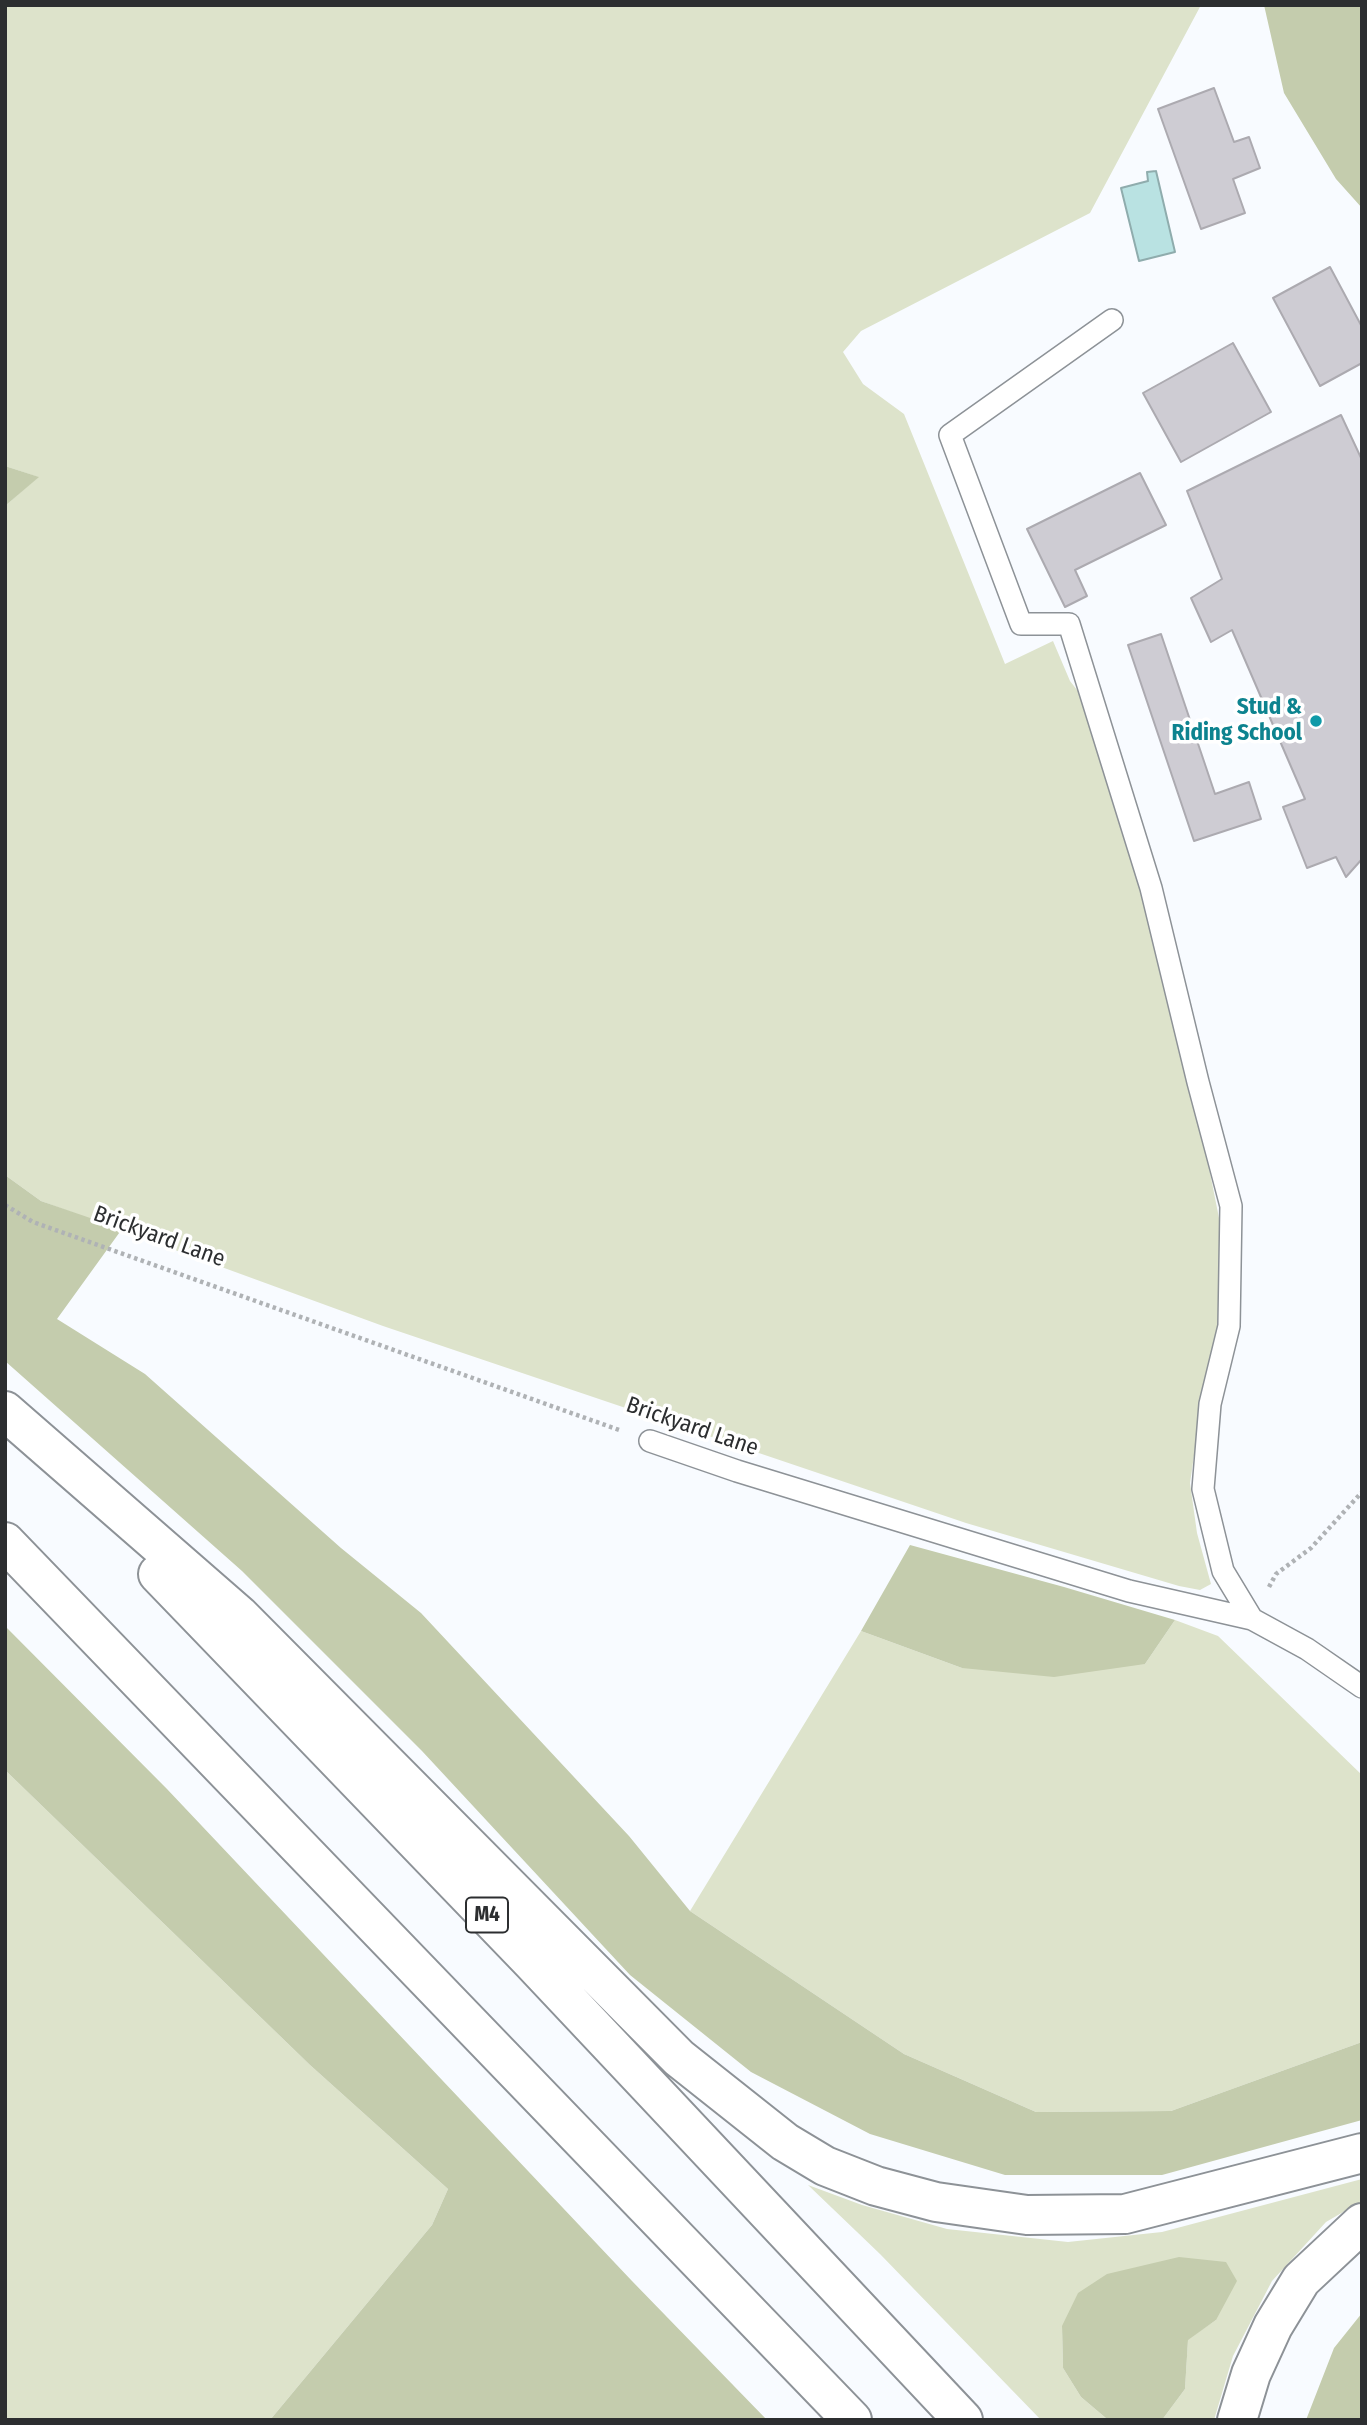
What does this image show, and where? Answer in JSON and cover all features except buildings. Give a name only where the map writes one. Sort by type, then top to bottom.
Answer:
[{"type":"highway","points":[[5,1411],[239,1615],[679,2058],[785,2142],[825,2166],[876,2186],[936,2202],[1027,2215],[1125,2214],[1362,2153]]},
{"type":"highway","name":"M4","points":[[5,1416],[532,1962],[963,2420]]},
{"type":"highway","points":[[5,1542],[852,2420]]},
{"type":"highway","points":[[1237,2420],[1251,2374],[1273,2326],[1301,2280],[1362,2224]]},
{"type":"lane","points":[[1112,320],[950,435],[1021,624],[1069,624],[1151,888],[1231,1206],[1229,1326],[1210,1404],[1203,1489],[1223,1571],[1252,1619]]},
{"type":"lane","name":"Brickyard Lane","points":[[650,1441],[737,1471],[1129,1591],[1252,1619],[1307,1648],[1362,1688]]},
{"type":"path","name":"Brickyard Lane","points":[[5,1205],[33,1222],[650,1441]]},
{"type":"path","points":[[1252,1619],[1276,1574],[1311,1548],[1362,1492]]},
{"type":"green space","points":[[5,5],[1201,5],[1090,213],[861,331],[843,352],[863,384],[904,414],[1005,664],[1053,641],[1070,681],[1088,704],[1132,849],[1205,1148],[1222,1233],[1220,1325],[1201,1407],[1190,1483],[1197,1533],[1211,1584],[1200,1590],[1179,1586],[966,1523],[383,1326],[41,1201],[5,1175],[5,506],[38,477],[5,466]]},
{"type":"green space","points":[[1264,5],[1362,5],[1362,208],[1336,179],[1284,93]]},
{"type":"green space","points":[[5,466],[39,477],[5,506]]},
{"type":"green space","points":[[5,1175],[41,1201],[122,1229],[57,1319],[145,1374],[341,1548],[421,1613],[629,1836],[690,1911],[904,2054],[1036,2112],[1171,2111],[1362,2042],[1362,2120],[1162,2175],[1005,2175],[870,2134],[751,2072],[630,1975],[422,1751],[242,1571],[5,1361]]},
{"type":"green space","points":[[910,1545],[1175,1620],[1145,1664],[1054,1677],[962,1668],[861,1631]]},
{"type":"green space","points":[[1175,1620],[1218,1636],[1362,1775],[1362,2042],[1171,2111],[1036,2112],[904,2054],[690,1911],[861,1631],[962,1668],[1145,1664]]},
{"type":"green space","points":[[5,1626],[167,1789],[767,2420],[270,2420],[432,2225],[448,2189],[310,2065],[5,1770]]},
{"type":"green space","points":[[5,1770],[310,2065],[448,2189],[432,2225],[270,2420],[5,2420]]},
{"type":"green space","points":[[1362,2179],[1362,2201],[1326,2222],[1272,2281],[1233,2356],[1214,2420],[1162,2420],[1185,2389],[1188,2339],[1216,2320],[1062,2326],[1063,2368],[1081,2397],[1107,2419],[1118,2420],[1041,2420],[880,2254],[808,2185],[862,2205],[947,2229],[1068,2242],[1162,2232]]},
{"type":"green space","points":[[1179,2257],[1226,2262],[1237,2281],[1216,2320],[1188,2340],[1185,2389],[1162,2420],[1107,2419],[1081,2397],[1063,2368],[1062,2326],[1078,2293],[1107,2274]]},
{"type":"green space","points":[[1362,2313],[1362,2420],[1306,2420],[1334,2348]]},
{"type":"water","points":[[1156,171],[1175,252],[1139,261],[1121,188],[1148,181],[1147,172]]},
{"type":"place","name":"Stud & Riding School","points":[[1316,721]]}]
